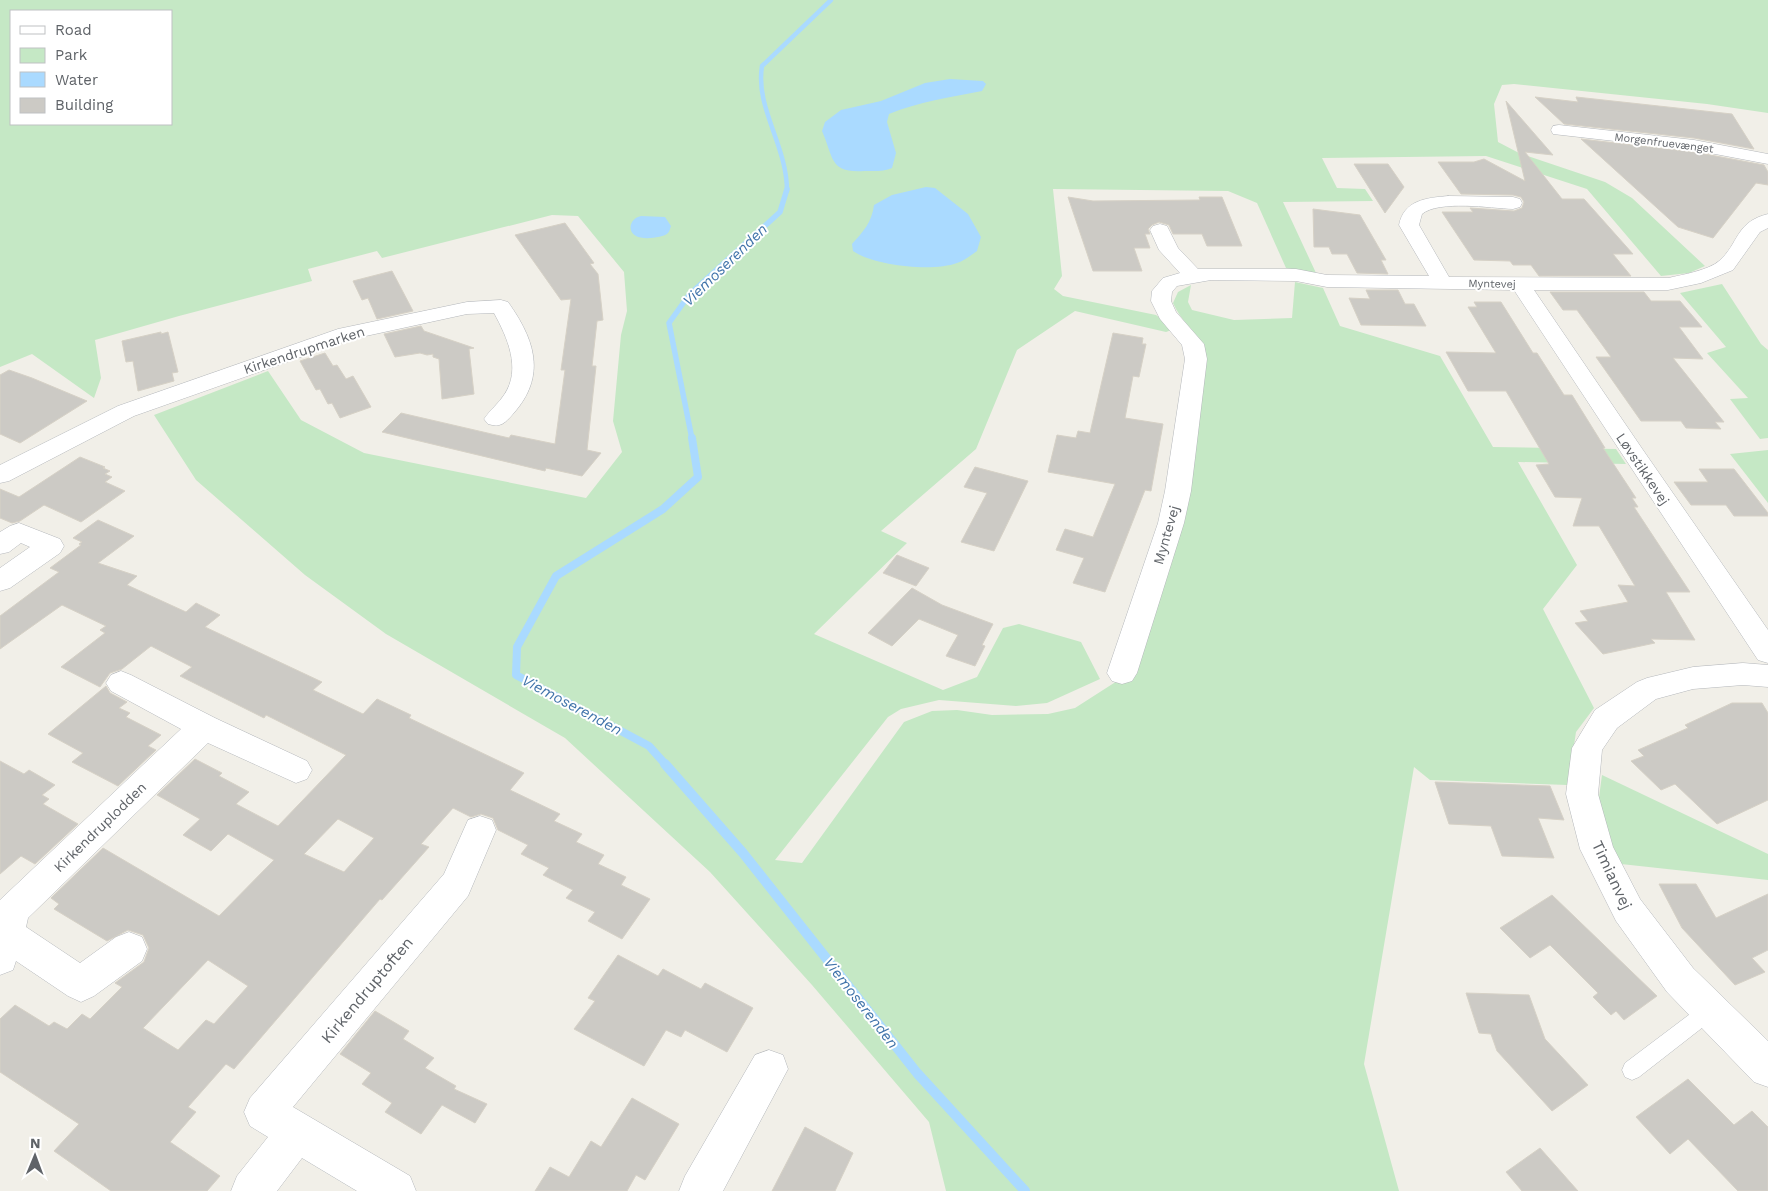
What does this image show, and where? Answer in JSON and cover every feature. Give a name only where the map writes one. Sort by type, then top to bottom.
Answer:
[{"type":"street","name":"Morgenfruevænget","points":[[1559,130],[1694,145],[1768,159]]},
{"type":"street","points":[[1443,283],[1409,225],[1410,216],[1417,208],[1431,202],[1513,203]]},
{"type":"street","name":"Myntevej","points":[[1122,673],[1171,523],[1178,491],[1196,359],[1192,344],[1182,330],[1167,315],[1161,301],[1162,291],[1170,282],[1193,276],[1296,275],[1328,282],[1668,284],[1694,279],[1726,266],[1753,228],[1768,220]]},
{"type":"street","points":[[1160,230],[1168,250],[1193,276]]},
{"type":"street","name":"Løvstikkevej","points":[[1520,284],[1634,456],[1768,652]]},
{"type":"street","name":"Kirkendrupmarken","points":[[0,475],[126,411],[346,334],[468,308],[501,306],[518,338],[522,355],[522,375],[517,394],[496,419]]},
{"type":"street","points":[[0,545],[19,532],[51,546],[0,581]]},
{"type":"street","name":"Timianvej","points":[[1768,676],[1743,674],[1693,678],[1647,690],[1606,719],[1587,748],[1582,794],[1597,848],[1628,910],[1680,980],[1768,1068]]},
{"type":"street","points":[[121,683],[204,727],[296,770]]},
{"type":"street","name":"Kirkendruplodden","points":[[129,949],[80,984],[2,941],[13,910],[204,727]]},
{"type":"street","name":"Kirkendruptoften","points":[[395,1191],[264,1112],[456,884],[480,830]]},
{"type":"street","points":[[700,1191],[769,1069]]},
{"type":"street","points":[[252,1191],[297,1132]]},
{"type":"lane","points":[[1632,1070],[1710,1011]]},
{"type":"green space","points":[[0,0],[1768,0],[1768,113],[1707,104],[1514,84],[1502,85],[1494,104],[1498,142],[1519,153],[1605,182],[1632,198],[1705,266],[1689,273],[1661,276],[1587,189],[1486,156],[1322,158],[1337,188],[1365,189],[1373,201],[1283,202],[1316,273],[1286,268],[1257,203],[1228,191],[1053,189],[1062,276],[1054,289],[1063,296],[1156,315],[1174,329],[1166,332],[1075,311],[1017,350],[976,449],[881,531],[907,543],[814,634],[943,690],[977,677],[1003,628],[1019,624],[1081,642],[1100,679],[1047,703],[1016,706],[939,700],[901,709],[888,717],[775,860],[802,863],[904,722],[932,711],[957,710],[992,715],[1048,714],[1075,708],[1128,674],[1204,347],[1173,303],[1178,292],[1191,285],[1188,302],[1192,310],[1234,320],[1292,318],[1295,282],[1323,288],[1340,326],[1440,356],[1493,447],[1616,449],[1626,464],[1518,462],[1577,565],[1543,609],[1594,708],[1576,732],[1568,785],[1430,780],[1414,767],[1364,1064],[1399,1191],[946,1191],[929,1122],[812,985],[710,872],[565,738],[386,634],[305,575],[196,480],[154,415],[268,371],[301,420],[364,453],[586,498],[622,452],[613,421],[621,335],[627,311],[624,272],[578,216],[552,215],[382,258],[377,251],[308,269],[312,281],[95,340],[101,378],[94,398],[32,354],[0,367]]},
{"type":"green space","points":[[1722,284],[1761,344],[1768,350],[1768,438],[1760,439],[1730,399],[1748,398],[1707,353],[1726,347],[1680,293]]},
{"type":"green space","points":[[1768,450],[1768,503],[1730,454]]},
{"type":"green space","points":[[1602,775],[1768,854],[1768,880],[1621,864],[1605,832],[1598,805]]},
{"type":"water","points":[[950,79],[983,81],[986,84],[982,91],[923,103],[889,114],[887,122],[896,153],[892,168],[878,171],[853,171],[844,169],[834,162],[822,131],[825,122],[841,110],[881,101],[925,83]]},
{"type":"water","points":[[926,187],[935,188],[968,214],[981,237],[977,251],[957,263],[947,266],[919,267],[889,264],[853,251],[852,244],[869,222],[874,205],[892,195]]},
{"type":"water","points":[[641,216],[665,217],[671,226],[668,233],[647,238],[636,236],[631,231],[631,224]]},
{"type":"building","points":[[1535,97],[1578,102],[1576,97],[1732,114],[1754,149],[1694,138],[1564,124]]},
{"type":"building","points":[[1506,101],[1553,155],[1525,152],[1562,199],[1584,199],[1633,254],[1613,254],[1631,276],[1539,276],[1531,265],[1513,265],[1510,261],[1474,260],[1442,212],[1473,212],[1470,208],[1514,211],[1522,208],[1524,202],[1521,197],[1513,195],[1461,194],[1438,162],[1474,162],[1484,159],[1525,181]]},
{"type":"building","points":[[1581,139],[1694,152],[1764,165],[1768,172],[1768,185],[1756,183],[1713,238],[1678,227]]},
{"type":"building","points":[[1354,164],[1388,164],[1404,187],[1385,213]]},
{"type":"building","points":[[1068,197],[1093,201],[1200,200],[1199,197],[1222,197],[1242,246],[1207,246],[1202,234],[1173,234],[1169,225],[1159,222],[1148,229],[1150,234],[1145,234],[1150,248],[1134,248],[1142,271],[1093,271]]},
{"type":"building","points":[[1313,209],[1360,215],[1386,260],[1381,260],[1388,274],[1357,273],[1347,254],[1332,254],[1329,247],[1314,247]]},
{"type":"building","points":[[565,223],[594,263],[590,264],[598,274],[603,320],[597,321],[592,366],[596,366],[587,450],[601,453],[582,476],[546,468],[545,471],[382,432],[401,413],[509,438],[511,435],[555,444],[565,370],[561,370],[571,299],[561,300],[515,235]]},
{"type":"building","points":[[392,271],[413,311],[377,319],[368,298],[362,300],[353,281]]},
{"type":"building","points":[[1366,290],[1398,290],[1405,304],[1414,304],[1426,326],[1361,325],[1349,298],[1370,299]]},
{"type":"building","points":[[1550,292],[1644,292],[1651,301],[1680,301],[1702,327],[1679,327],[1703,359],[1673,358],[1724,422],[1715,422],[1721,429],[1686,428],[1681,421],[1641,421],[1596,357],[1611,357],[1577,310],[1563,310]]},
{"type":"building","points":[[1474,302],[1501,302],[1533,353],[1537,353],[1564,395],[1572,395],[1605,448],[1603,448],[1636,498],[1632,498],[1638,507],[1634,507],[1690,592],[1666,592],[1695,640],[1651,639],[1655,643],[1603,654],[1575,623],[1588,621],[1580,611],[1628,602],[1618,585],[1635,586],[1599,526],[1573,526],[1582,498],[1555,497],[1536,465],[1549,464],[1506,391],[1468,391],[1446,352],[1496,353],[1468,307],[1477,307]]},
{"type":"building","points":[[421,326],[424,331],[474,348],[469,349],[474,394],[442,399],[439,359],[433,357],[433,354],[420,353],[395,357],[384,334]]},
{"type":"building","points":[[161,332],[161,334],[168,332],[178,372],[172,373],[174,381],[138,391],[133,361],[126,362],[122,341]]},
{"type":"building","points":[[1113,333],[1143,338],[1142,344],[1146,344],[1139,377],[1133,376],[1125,418],[1163,424],[1151,491],[1145,490],[1105,592],[1073,583],[1084,558],[1056,550],[1065,529],[1093,537],[1115,484],[1048,472],[1057,435],[1076,438],[1078,431],[1090,433]]},
{"type":"building","points":[[325,353],[333,366],[337,365],[346,379],[353,376],[371,407],[340,418],[332,403],[328,404],[320,389],[316,390],[300,361]]},
{"type":"building","points":[[9,370],[87,401],[20,443],[0,434],[0,375]]},
{"type":"building","points":[[80,457],[105,467],[103,468],[110,471],[105,474],[112,477],[105,482],[125,491],[81,522],[44,505],[20,521],[12,523],[0,518],[0,489],[19,497]]},
{"type":"building","points":[[975,467],[1028,481],[994,551],[961,542],[987,493],[964,487]]},
{"type":"building","points":[[1699,469],[1734,469],[1768,513],[1768,516],[1734,516],[1726,505],[1691,505],[1674,482],[1708,482]]},
{"type":"building","points":[[98,520],[134,536],[98,563],[137,576],[127,585],[186,612],[196,603],[220,615],[205,627],[322,682],[313,690],[363,714],[377,699],[411,715],[409,718],[524,773],[510,790],[560,814],[554,821],[582,834],[576,842],[604,855],[598,864],[626,877],[621,885],[650,899],[622,939],[588,921],[595,912],[566,898],[573,890],[543,875],[549,868],[521,854],[528,845],[498,830],[493,818],[481,814],[471,817],[453,808],[421,844],[429,847],[382,900],[380,899],[234,1069],[226,1064],[188,1107],[196,1112],[170,1142],[220,1176],[207,1191],[111,1191],[54,1151],[79,1124],[0,1072],[0,1019],[15,1005],[49,1026],[54,1022],[67,1029],[82,1014],[90,1019],[122,987],[115,983],[144,962],[149,948],[143,935],[128,930],[107,941],[54,909],[59,904],[51,898],[103,848],[219,916],[274,860],[228,834],[211,851],[183,835],[200,819],[157,795],[195,759],[222,773],[219,776],[249,792],[236,804],[278,826],[346,755],[266,715],[264,718],[180,676],[192,667],[151,646],[122,669],[110,673],[100,687],[61,667],[105,633],[100,630],[106,626],[62,605],[0,649],[0,616],[59,572],[50,568],[81,545],[79,544],[82,542],[73,538]],"holes":[[[338,819],[374,838],[344,872],[304,854]],[[208,960],[248,986],[214,1024],[206,1020],[178,1050],[143,1028]]]},
{"type":"building","points":[[897,555],[929,568],[916,586],[883,573]]},
{"type":"building","points":[[912,588],[942,605],[993,624],[982,645],[985,646],[975,666],[946,656],[958,635],[919,619],[892,646],[868,633]]},
{"type":"building","points":[[106,686],[110,693],[127,702],[119,708],[130,713],[126,717],[161,735],[148,746],[156,750],[118,786],[72,762],[83,753],[48,734]]},
{"type":"building","points":[[1732,703],[1762,703],[1768,713],[1768,800],[1717,824],[1675,784],[1661,790],[1631,761],[1644,756],[1638,750],[1688,728],[1685,725]]},
{"type":"building","points":[[0,761],[24,774],[29,770],[55,785],[42,795],[49,799],[43,804],[78,824],[35,864],[21,856],[0,874]]},
{"type":"building","points":[[1435,782],[1550,786],[1564,820],[1538,818],[1554,858],[1502,856],[1491,826],[1449,824]]},
{"type":"building","points":[[1659,884],[1696,884],[1716,918],[1768,894],[1768,950],[1752,958],[1765,972],[1735,985],[1682,928]]},
{"type":"building","points":[[1552,895],[1657,996],[1624,1020],[1616,1011],[1611,1015],[1593,997],[1598,993],[1550,945],[1530,958],[1500,928]]},
{"type":"building","points":[[618,955],[658,976],[663,969],[701,989],[705,983],[753,1008],[727,1052],[685,1030],[681,1037],[666,1030],[644,1066],[574,1029],[595,1001],[588,998]]},
{"type":"building","points":[[1466,993],[1529,995],[1545,1039],[1588,1085],[1552,1111],[1497,1051],[1491,1034],[1479,1033]]},
{"type":"building","points":[[375,1011],[409,1031],[403,1039],[434,1058],[425,1068],[456,1086],[454,1089],[487,1104],[475,1123],[442,1105],[421,1134],[385,1112],[392,1103],[362,1084],[371,1073],[340,1054]]},
{"type":"building","points":[[1688,1079],[1734,1125],[1752,1111],[1768,1127],[1768,1191],[1738,1191],[1688,1139],[1670,1154],[1636,1117]]},
{"type":"building","points":[[632,1098],[679,1124],[645,1180],[636,1175],[627,1191],[535,1191],[550,1167],[569,1177],[591,1141],[601,1147]]},
{"type":"building","points":[[805,1127],[853,1153],[835,1191],[772,1191]]},
{"type":"building","points":[[1540,1148],[1578,1191],[1522,1191],[1506,1172]]},
{"type":"waterway","name":"Viemoserenden","points":[[787,189],[782,158],[763,97],[761,82],[762,66],[831,0]]},
{"type":"waterway","name":"Viemoserenden","points":[[692,439],[669,323],[689,295],[780,212],[787,189]]},
{"type":"waterway","name":"Viemoserenden","points":[[666,765],[649,746],[516,675],[517,647],[556,576],[663,509],[698,477],[692,438]]},
{"type":"waterway","name":"Viemoserenden","points":[[665,764],[743,853],[917,1073],[1025,1191]]}]
